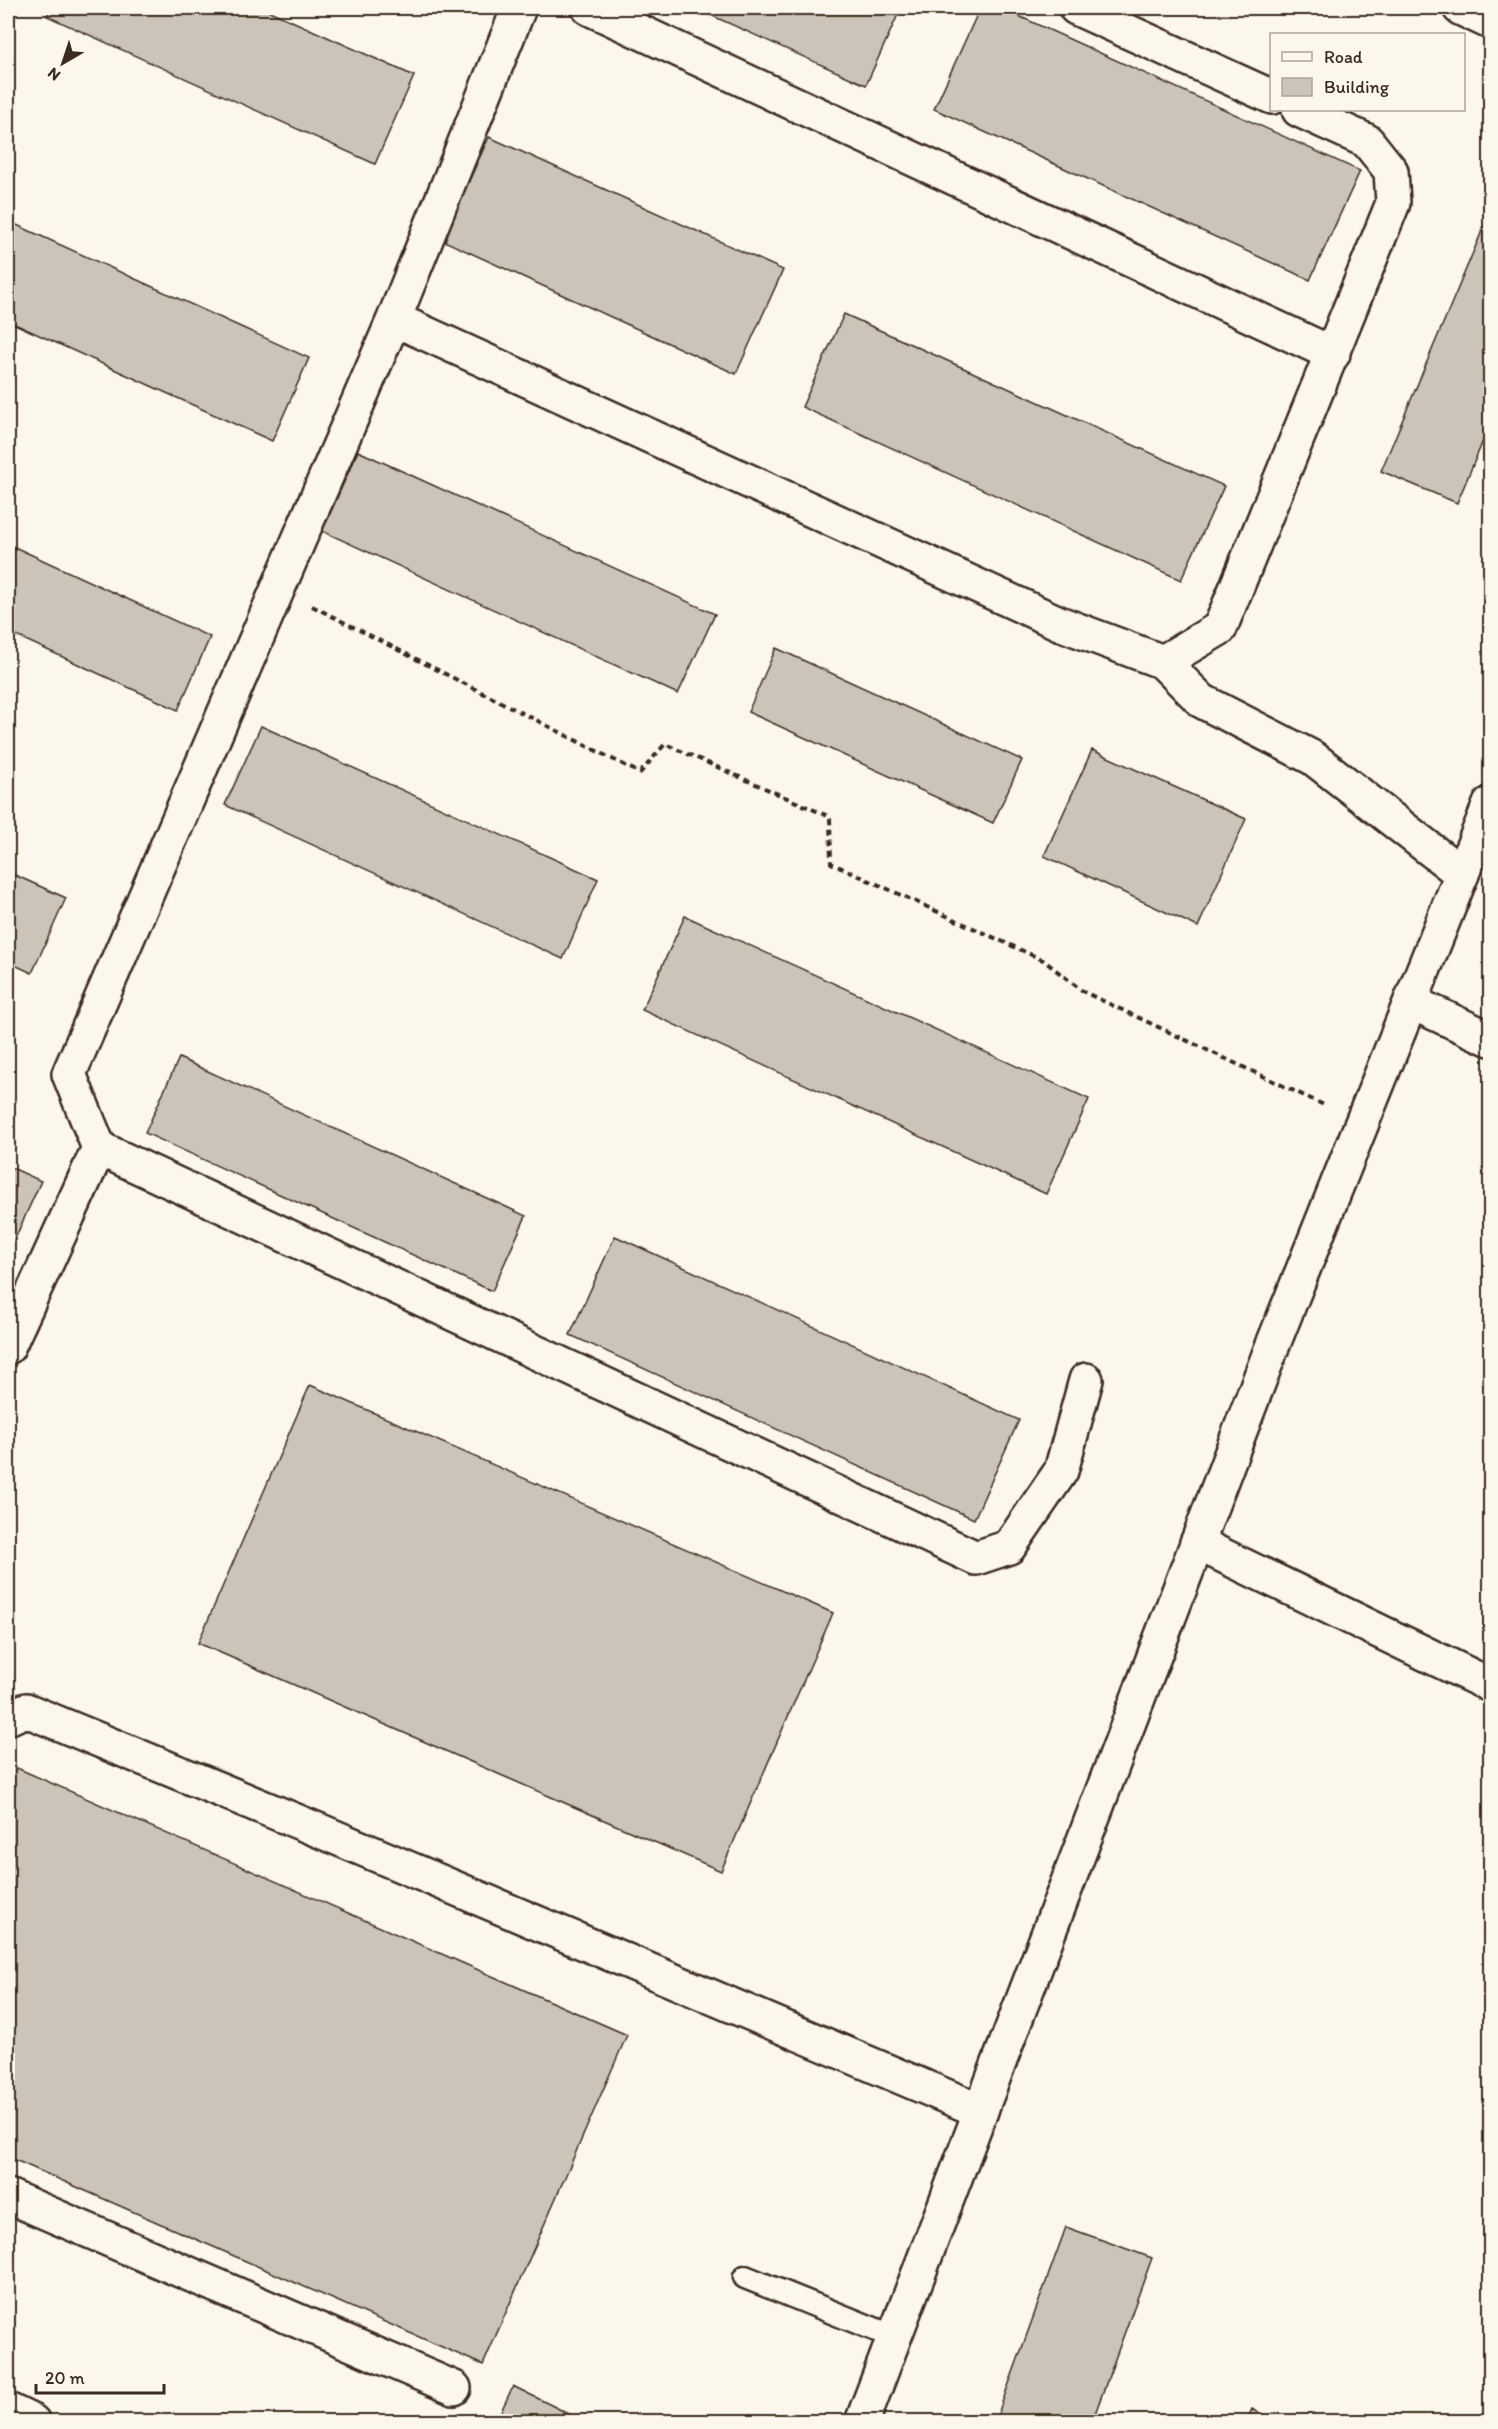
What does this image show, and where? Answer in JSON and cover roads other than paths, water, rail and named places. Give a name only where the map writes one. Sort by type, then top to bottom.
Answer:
[{"type":"street","points":[[519,8],[394,319],[69,1074],[99,1148],[975,1558],[1009,1547],[1061,1471],[1086,1380]]},
{"type":"street","points":[[590,8],[1333,354]]},
{"type":"street","points":[[1076,8],[1270,96]]},
{"type":"street","points":[[1460,8],[1491,22]]},
{"type":"street","points":[[1163,662],[1220,628],[1393,203],[1391,171],[1367,141],[1301,111]]},
{"type":"street","points":[[394,319],[1059,623],[1163,662],[1202,701],[1313,758],[1462,874]]},
{"type":"street","points":[[862,2421],[1272,1347],[1491,804]]},
{"type":"street","points":[[1411,1002],[1491,1040]]},
{"type":"street","points":[[8,1347],[99,1148]]},
{"type":"street","points":[[1197,1543],[1491,1685]]},
{"type":"street","points":[[14,1708],[329,1834],[981,2111]]},
{"type":"street","points":[[8,2196],[454,2388]]},
{"type":"street","points":[[8,2410],[33,2421]]},
{"type":"lane","points":[[745,2277],[894,2337]]}]
